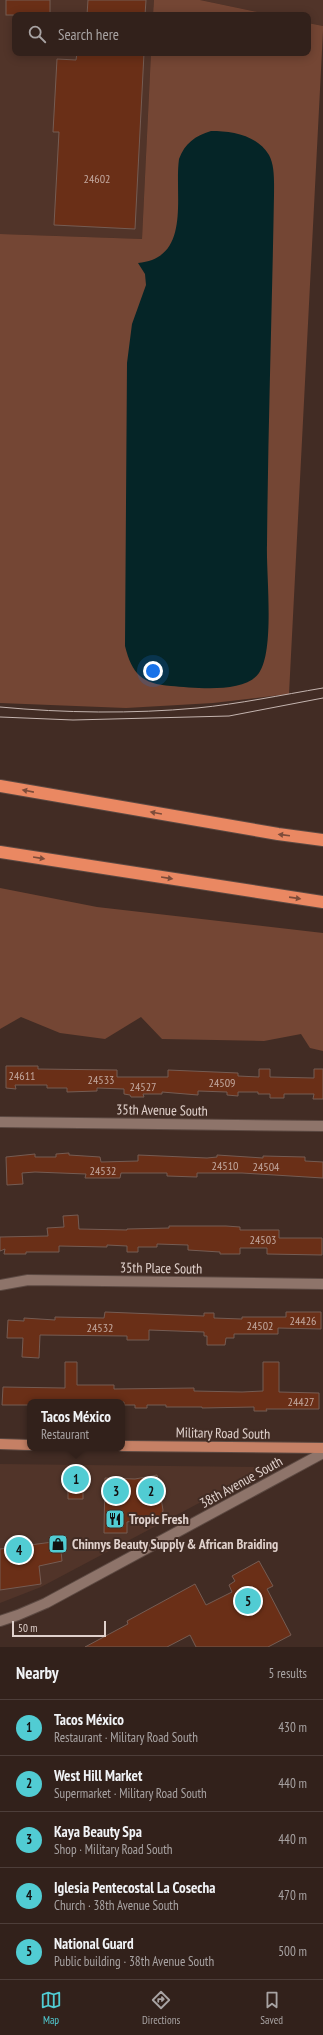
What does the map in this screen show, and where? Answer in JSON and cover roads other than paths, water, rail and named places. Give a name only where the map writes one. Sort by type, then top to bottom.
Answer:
[{"type":"highway","points":[[0,786],[278,834],[323,840]]},
{"type":"highway","points":[[0,852],[323,902]]},
{"type":"main road","points":[[0,1444],[27,1445]]},
{"type":"main road","name":"Military Road South","points":[[125,1446],[323,1448]]},
{"type":"street","name":"35th Avenue South","points":[[0,1122],[323,1126]]},
{"type":"street","name":"35th Place South","points":[[0,1285],[28,1280],[323,1284]]},
{"type":"street","name":"38th Avenue South","points":[[0,1621],[18,1616],[46,1603],[323,1453]]},
{"type":"water","points":[[211,131],[235,133],[258,143],[269,155],[274,174],[267,558],[269,611],[267,647],[264,662],[259,673],[252,680],[231,687],[219,688],[161,685],[146,680],[140,676],[131,664],[125,646],[127,363],[132,324],[146,285],[145,274],[138,263],[155,259],[166,250],[173,238],[177,223],[178,174],[181,153],[195,138]]},
{"type":"tram line","points":[[0,707],[49,711],[98,712],[173,710],[228,704],[323,688]]},
{"type":"tram line","points":[[0,717],[73,720],[229,716],[323,698]]},
{"type":"place","name":"Tacos México","points":[[76,1479]]},
{"type":"place","name":"Kaya Beauty Spa","points":[[116,1491]]},
{"type":"place","name":"West Hill Market","points":[[151,1491]]},
{"type":"place","name":"Tropic Fresh","points":[[115,1519]]},
{"type":"place","name":"Chinnys Beauty Supply & African Braiding","points":[[58,1544]]},
{"type":"place","name":"Iglesia Pentecostal La Cosecha","points":[[19,1550]]},
{"type":"place","name":"National Guard","points":[[248,1601]]}]
